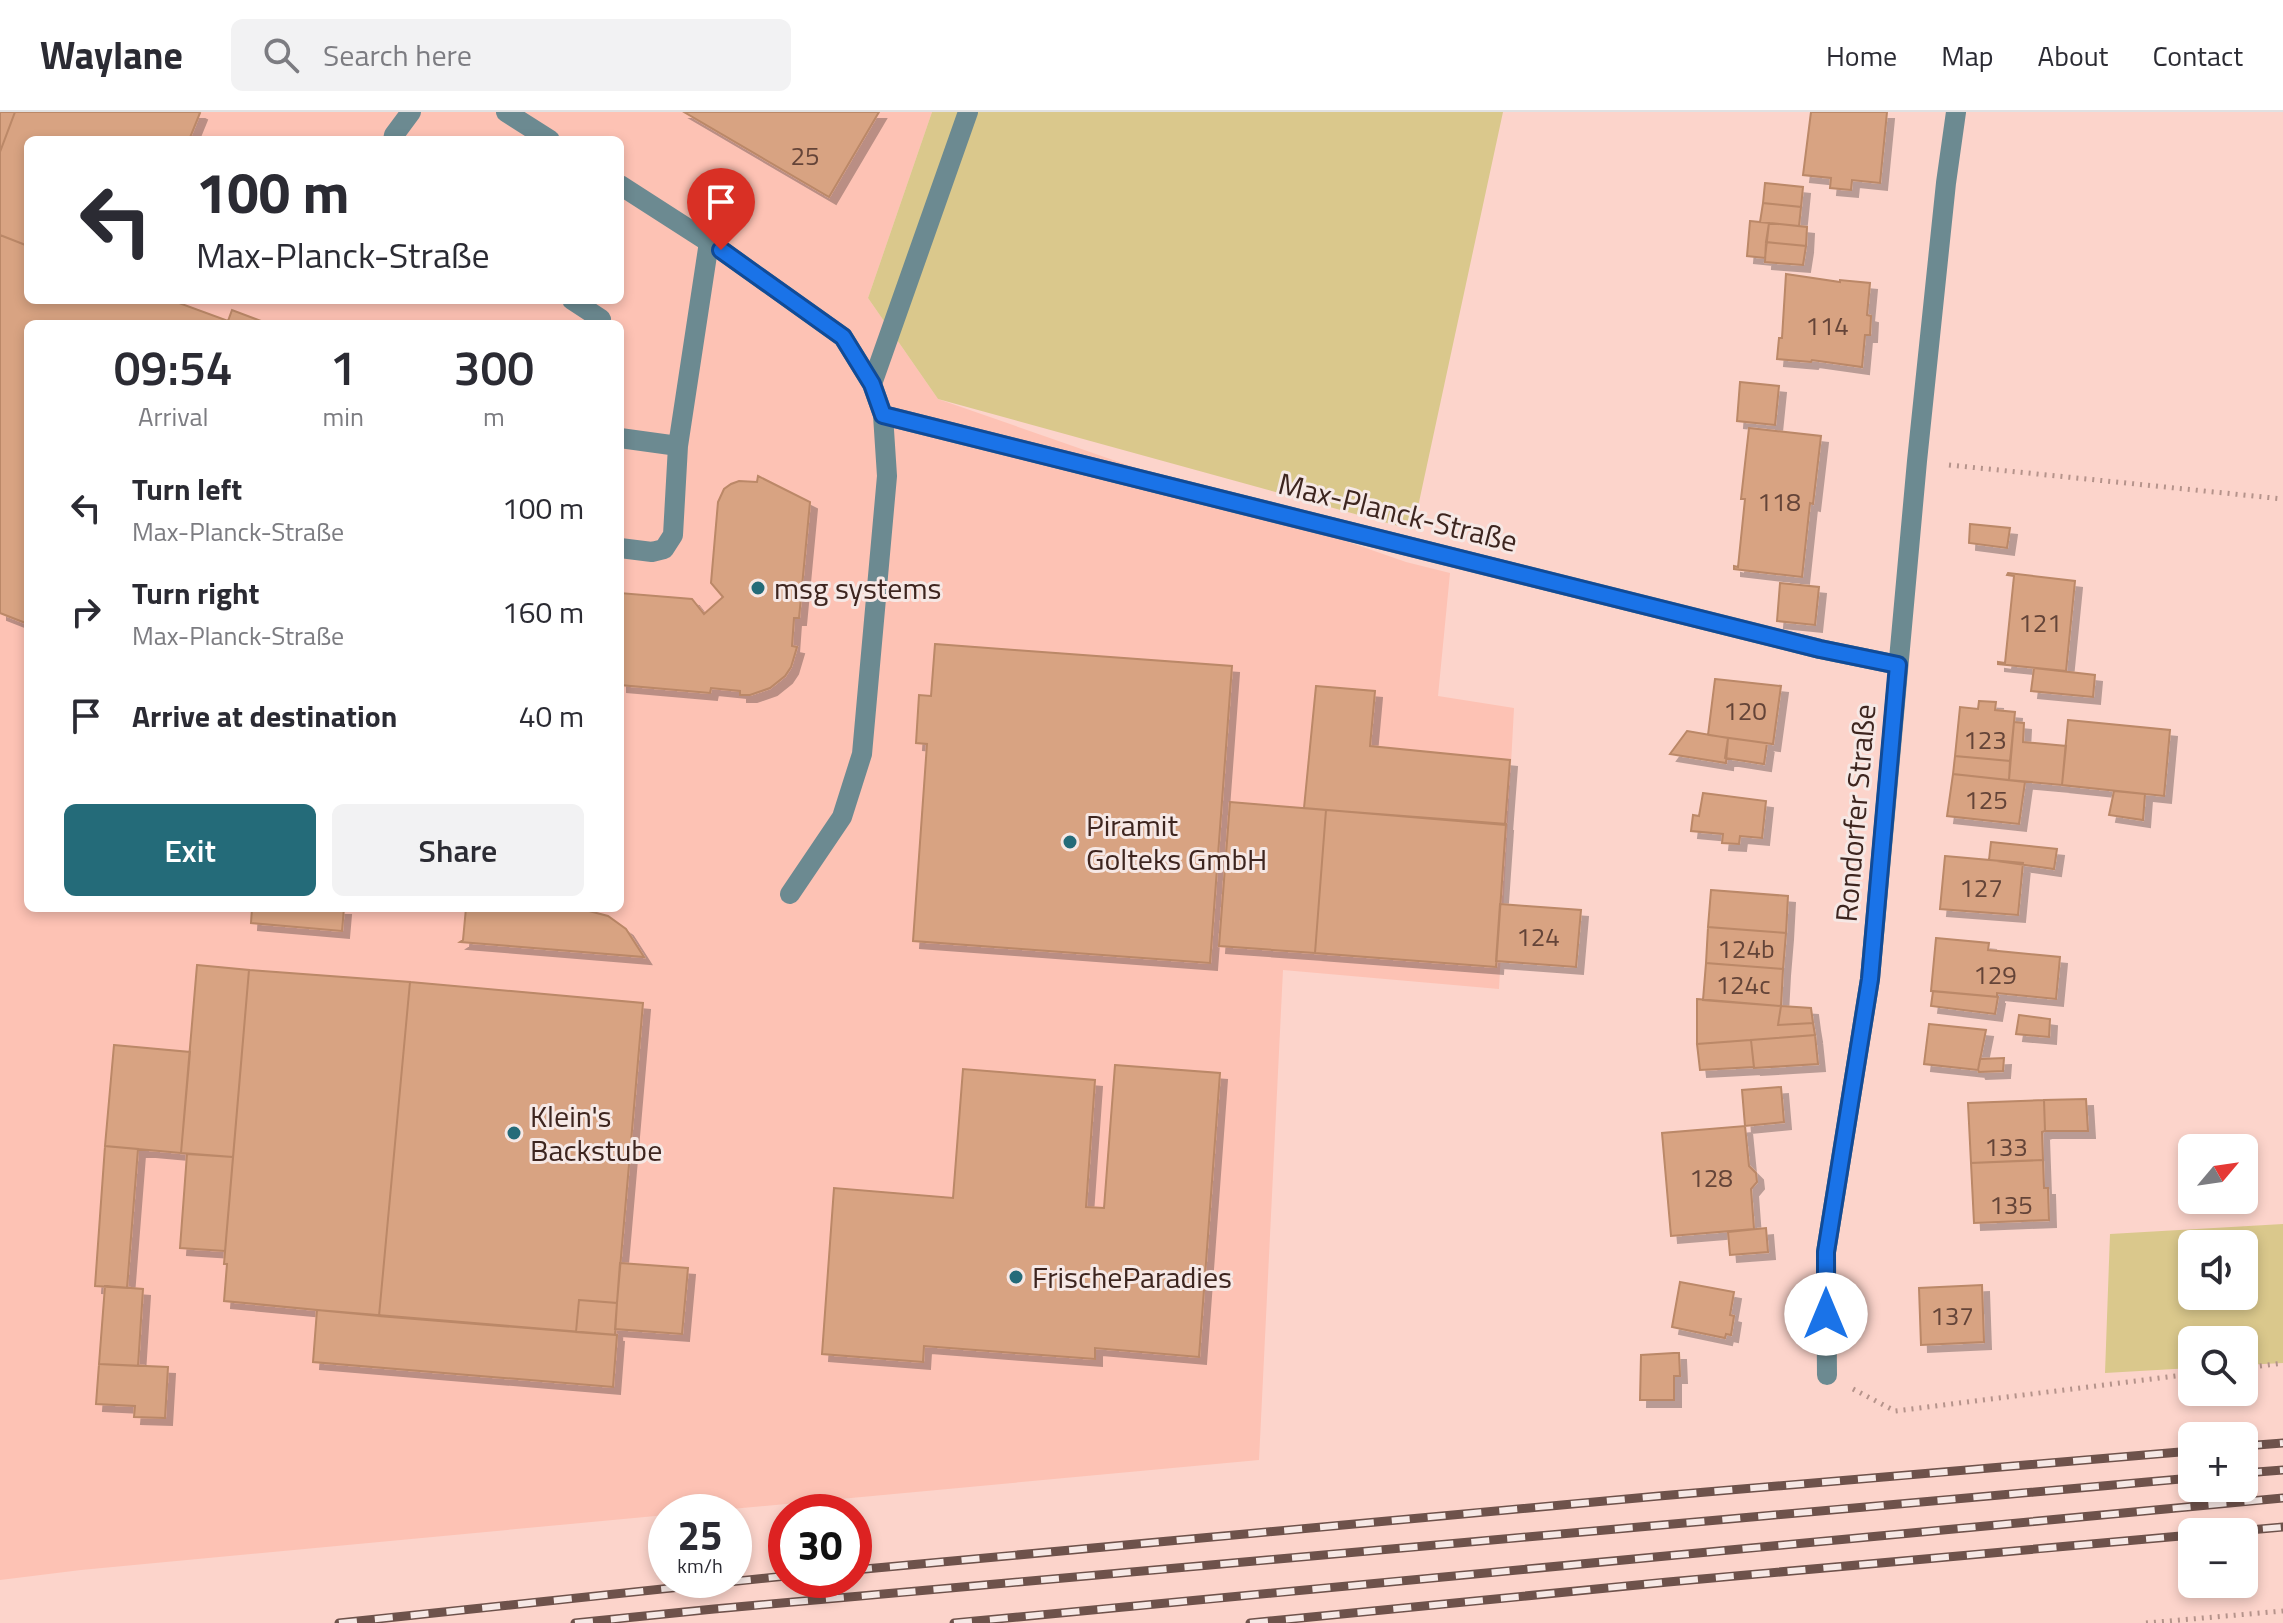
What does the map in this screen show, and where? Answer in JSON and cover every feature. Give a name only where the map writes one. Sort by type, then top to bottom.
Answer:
[{"type":"street","points":[[394,136],[411,112]]},
{"type":"street","points":[[506,112],[544,136]]},
{"type":"street","points":[[872,384],[968,112]]},
{"type":"street","name":"Rondorfer Straße","points":[[1827,1375],[1826,1252],[1870,979],[1917,461],[1956,112]]},
{"type":"street","points":[[624,188],[709,242],[843,337],[872,384],[883,415],[887,476],[862,754],[842,817],[790,894]]},
{"type":"street","points":[[624,548],[652,552],[664,549],[673,535],[678,446],[709,242]]},
{"type":"street","points":[[578,304],[601,319]]},
{"type":"street","name":"Max-Planck-Straße","points":[[883,415],[1820,649],[1898,665]]},
{"type":"street","points":[[624,439],[678,446]]},
{"type":"path","points":[[1917,461],[2283,499]]},
{"type":"path","points":[[2258,1366],[2283,1363]]},
{"type":"path","points":[[1827,1375],[1895,1411],[2178,1376]]},
{"type":"path","points":[[2146,1623],[2283,1611]]},
{"type":"shaded area","points":[[0,112],[932,112],[868,298],[938,399],[1406,562],[1450,573],[1438,696],[1514,708],[1499,989],[1283,970],[1259,1460],[872,1496],[768,1494],[768,1506],[752,1507],[752,1494],[648,1494],[648,1517],[0,1580]]},
{"type":"shaded area","points":[[932,112],[1503,112],[1413,530],[938,399],[868,298]]},
{"type":"shaded area","points":[[2283,1224],[2283,1363],[2258,1364],[2258,1326],[2178,1326],[2178,1369],[2105,1373],[2110,1234],[2178,1230],[2178,1310],[2258,1310],[2258,1230],[2179,1230]]},
{"type":"building","points":[[0,112],[15,112],[0,152]]},
{"type":"building","points":[[15,112],[200,113],[191,136],[24,136],[24,244],[0,235],[0,152]]},
{"type":"building","points":[[684,112],[879,112],[829,197]]},
{"type":"building","points":[[1811,112],[1887,112],[1880,183],[1852,180],[1851,190],[1830,188],[1831,178],[1803,175]]},
{"type":"building","points":[[1765,183],[1803,187],[1801,207],[1763,203]]},
{"type":"building","points":[[1763,203],[1801,207],[1799,226],[1760,222]]},
{"type":"building","points":[[1750,221],[1769,223],[1765,258],[1747,256]]},
{"type":"building","points":[[1769,223],[1807,227],[1806,246],[1766,242]]},
{"type":"building","points":[[0,235],[24,244],[24,304],[182,304],[225,320],[24,320],[24,622],[0,613]]},
{"type":"building","points":[[1766,242],[1806,246],[1803,265],[1765,262]]},
{"type":"building","points":[[1786,274],[1870,283],[1867,315],[1871,316],[1870,335],[1865,335],[1862,367],[1777,359],[1779,338],[1782,338]]},
{"type":"building","points":[[232,310],[258,320],[228,320]]},
{"type":"building","points":[[1740,382],[1779,386],[1775,425],[1737,421]]},
{"type":"building","points":[[1749,428],[1821,436],[1802,577],[1734,569],[1734,566],[1738,567]]},
{"type":"building","name":"msg systems","points":[[758,476],[810,502],[799,618],[794,618],[792,646],[797,647],[791,667],[770,688],[750,695],[711,688],[710,693],[624,685],[624,593],[692,599],[704,614],[723,597],[711,583],[718,502],[724,489],[731,484],[757,482]]},
{"type":"building","points":[[1970,524],[2010,528],[2007,548],[1969,543]]},
{"type":"building","points":[[2008,573],[2075,581],[2066,671],[1998,664],[2005,663],[2014,576]]},
{"type":"building","points":[[1780,583],[1819,587],[1815,625],[1777,621]]},
{"type":"building","name":"Piramit Golteks GmbH","points":[[935,644],[1232,666],[1210,963],[913,941],[927,744],[916,743],[919,695],[931,696]]},
{"type":"building","points":[[2034,668],[2095,675],[2093,697],[2031,691]]},
{"type":"building","points":[[1715,679],[1781,686],[1773,744],[1708,735]]},
{"type":"building","points":[[1316,686],[1375,691],[1370,746],[1510,760],[1505,825],[1304,808]]},
{"type":"building","points":[[1979,701],[1996,702],[1995,710],[2015,712],[2010,761],[1955,756],[1960,707],[1978,709]]},
{"type":"building","points":[[2068,720],[2170,730],[2164,796],[2062,785]]},
{"type":"building","points":[[2014,722],[2024,723],[2023,742],[2066,746],[2062,785],[2009,780]]},
{"type":"building","points":[[1687,731],[1728,738],[1726,763],[1670,754]]},
{"type":"building","points":[[1728,738],[1767,743],[1764,764],[1725,758]]},
{"type":"building","points":[[1955,756],[2010,761],[2009,780],[1953,774]]},
{"type":"building","points":[[1953,774],[2025,782],[2019,824],[1947,816]]},
{"type":"building","points":[[2114,791],[2145,794],[2143,820],[2109,815]]},
{"type":"building","points":[[1703,793],[1766,801],[1762,838],[1740,836],[1739,844],[1722,843],[1723,834],[1691,831],[1693,815],[1699,816]]},
{"type":"building","points":[[1230,802],[1326,810],[1315,953],[1219,946]]},
{"type":"building","points":[[1326,810],[1506,824],[1496,967],[1315,953]]},
{"type":"building","points":[[1991,842],[2057,849],[2054,869],[1989,860]]},
{"type":"building","points":[[1945,856],[2023,863],[2018,915],[1940,909]]},
{"type":"building","points":[[1711,890],[1788,896],[1786,933],[1708,927]]},
{"type":"building","points":[[1500,904],[1581,910],[1576,967],[1496,961]]},
{"type":"building","points":[[252,912],[344,912],[342,931],[251,923]]},
{"type":"building","points":[[466,912],[593,912],[608,916],[626,929],[644,957],[460,942],[463,940]]},
{"type":"building","points":[[1708,927],[1786,933],[1783,969],[1706,963]]},
{"type":"building","points":[[1936,938],[1989,943],[1988,950],[2060,957],[2056,999],[1931,991]]},
{"type":"building","points":[[1706,963],[1783,969],[1781,1006],[1703,1000]]},
{"type":"building","points":[[197,965],[249,970],[233,1157],[181,1153]]},
{"type":"building","points":[[249,970],[410,982],[379,1316],[224,1301],[227,1264],[224,1264]]},
{"type":"building","name":"Klein's Backstube","points":[[410,982],[643,1003],[617,1303],[579,1300],[576,1332],[379,1316]]},
{"type":"building","points":[[1933,991],[1998,997],[1995,1014],[1931,1006]]},
{"type":"building","points":[[1697,999],[1781,1006],[1778,1025],[1813,1023],[1815,1035],[1697,1044]]},
{"type":"building","points":[[1781,1006],[1811,1008],[1813,1023],[1778,1025]]},
{"type":"building","points":[[2019,1015],[2050,1019],[2049,1037],[2016,1034]]},
{"type":"building","points":[[1929,1024],[1986,1030],[1978,1070],[1924,1064]]},
{"type":"building","points":[[1815,1035],[1818,1064],[1754,1068],[1751,1040]]},
{"type":"building","points":[[1751,1040],[1754,1067],[1700,1070],[1697,1044]]},
{"type":"building","points":[[114,1045],[190,1052],[181,1153],[105,1146]]},
{"type":"building","points":[[2004,1058],[2003,1071],[1979,1072],[1980,1059]]},
{"type":"building","name":"FrischeParadies","points":[[1115,1065],[1220,1073],[1199,1357],[1095,1348],[1095,1359],[924,1346],[923,1362],[822,1354],[834,1188],[953,1198],[963,1069],[1095,1080],[1086,1207],[1104,1208]]},
{"type":"building","points":[[1781,1087],[1784,1122],[1745,1126],[1742,1090]]},
{"type":"building","points":[[2086,1099],[2088,1131],[2045,1131],[2044,1100]]},
{"type":"building","points":[[2044,1100],[2043,1160],[1971,1163],[1968,1103]]},
{"type":"building","points":[[1745,1126],[1749,1166],[1756,1173],[1757,1182],[1751,1189],[1754,1229],[1671,1236],[1662,1133]]},
{"type":"building","points":[[105,1146],[138,1149],[127,1288],[95,1286]]},
{"type":"building","points":[[187,1154],[233,1157],[225,1251],[180,1248]]},
{"type":"building","points":[[2043,1160],[2049,1220],[1974,1223],[1971,1163]]},
{"type":"building","points":[[1766,1228],[1768,1252],[1730,1255],[1728,1232]]},
{"type":"building","points":[[620,1263],[688,1268],[682,1334],[615,1329]]},
{"type":"building","points":[[1680,1282],[1734,1292],[1731,1335],[1726,1334],[1725,1338],[1672,1327]]},
{"type":"building","points":[[1982,1285],[1984,1342],[1921,1345],[1919,1288]]},
{"type":"building","points":[[105,1286],[143,1289],[138,1366],[99,1364]]},
{"type":"building","points":[[579,1300],[617,1303],[615,1335],[576,1332]]},
{"type":"building","points":[[317,1310],[617,1335],[613,1387],[313,1362]]},
{"type":"building","points":[[1679,1353],[1680,1376],[1674,1376],[1674,1400],[1640,1400],[1641,1355]]},
{"type":"building","points":[[99,1364],[168,1367],[165,1418],[134,1417],[135,1406],[96,1404]]},
{"type":"railway","points":[[2258,1445],[2283,1443]]},
{"type":"railway","points":[[872,1568],[2178,1452]]},
{"type":"railway","points":[[2258,1472],[2283,1470]]},
{"type":"railway","points":[[575,1623],[2178,1479]]},
{"type":"railway","points":[[954,1623],[2283,1498]]},
{"type":"railway","points":[[2258,1529],[2283,1527]]},
{"type":"railway","points":[[1250,1623],[2178,1536]]},
{"type":"railway","points":[[339,1623],[768,1578]]},
{"type":"place","name":"msg systems","points":[[758,588]]},
{"type":"place","name":"Piramit Golteks GmbH","points":[[1070,842]]},
{"type":"place","name":"Klein's Backstube","points":[[514,1133]]},
{"type":"place","name":"FrischeParadies","points":[[1016,1277]]},
{"type":"route","points":[[721,250],[843,337],[872,384],[883,415],[1820,649],[1898,665],[1870,979],[1826,1252],[1826,1314]]}]
